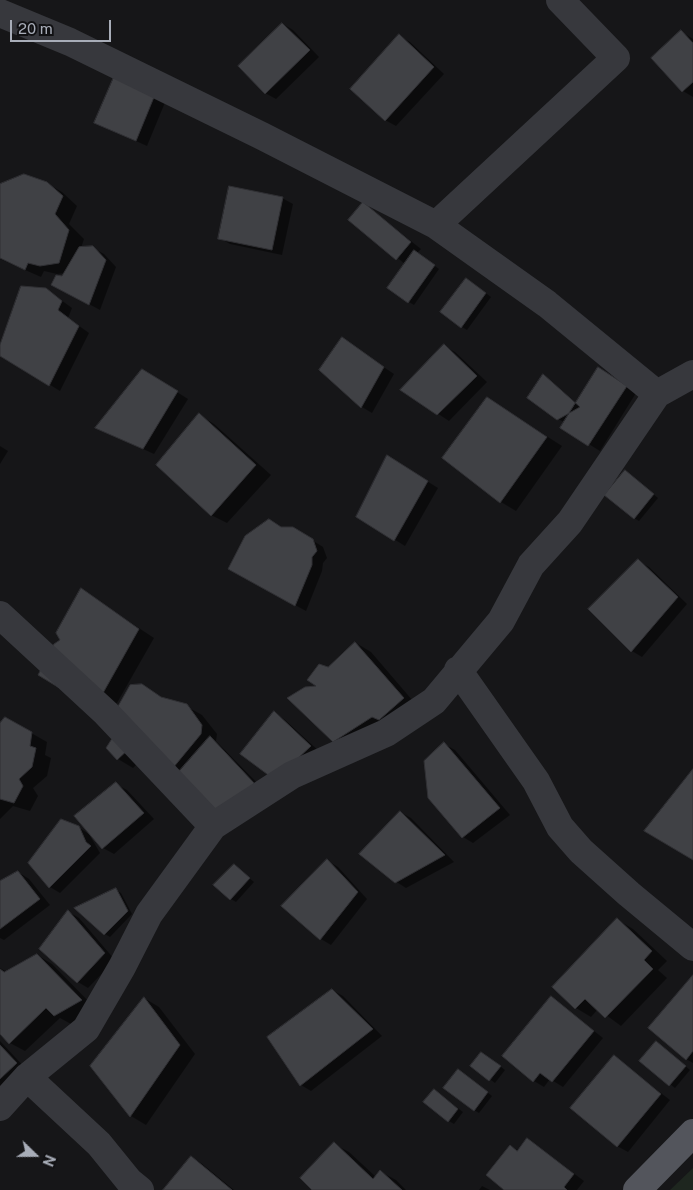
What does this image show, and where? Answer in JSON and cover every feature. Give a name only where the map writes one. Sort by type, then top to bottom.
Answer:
[{"type":"main road","points":[[637,1190],[693,1133]]},
{"type":"street","points":[[436,225],[616,58],[560,0]]},
{"type":"street","points":[[0,12],[70,42],[262,136],[436,225],[547,304],[657,394]]},
{"type":"street","points":[[0,1107],[27,1077],[86,1029],[122,967],[149,914],[213,826],[292,775],[386,733],[434,700],[501,621],[531,565],[570,522],[657,394],[693,374]]},
{"type":"street","points":[[0,614],[106,713],[213,826]]},
{"type":"street","points":[[458,670],[536,781],[560,827],[581,851],[693,947]]},
{"type":"street","points":[[27,1077],[99,1144],[128,1181],[140,1190]]},
{"type":"shaded area","points":[[693,1168],[693,1190],[670,1190]]},
{"type":"building","points":[[282,23],[310,50],[265,94],[238,66]]},
{"type":"building","points":[[681,30],[693,43],[693,82],[682,92],[651,58]]},
{"type":"building","points":[[399,34],[434,67],[385,121],[350,89]]},
{"type":"building","points":[[120,63],[161,80],[136,141],[94,123]]},
{"type":"building","points":[[24,174],[47,182],[63,196],[55,214],[69,230],[59,263],[40,266],[28,263],[25,270],[0,258],[0,184]]},
{"type":"building","points":[[229,186],[283,197],[272,250],[218,239]]},
{"type":"building","points":[[363,202],[411,242],[396,260],[348,220]]},
{"type":"building","points":[[93,246],[106,260],[89,305],[51,285],[56,275],[62,276],[79,247]]},
{"type":"building","points":[[414,250],[435,265],[408,303],[387,288]]},
{"type":"building","points":[[466,278],[486,293],[461,328],[440,312]]},
{"type":"building","points":[[21,286],[46,288],[62,301],[58,310],[79,326],[49,386],[0,356],[0,345]]},
{"type":"building","points":[[342,337],[384,367],[361,408],[319,370]]},
{"type":"building","points":[[444,344],[477,376],[437,415],[400,390]]},
{"type":"building","points":[[598,367],[627,386],[588,446],[560,428]]},
{"type":"building","points":[[142,369],[178,391],[143,449],[95,428]]},
{"type":"building","points":[[543,374],[580,407],[557,420],[527,398]]},
{"type":"building","points":[[487,397],[547,437],[500,503],[442,458]]},
{"type":"building","points":[[199,413],[256,465],[211,516],[156,465]]},
{"type":"building","points":[[387,455],[428,481],[394,541],[356,517]]},
{"type":"building","points":[[625,470],[654,494],[634,519],[604,495]]},
{"type":"building","points":[[269,519],[281,527],[293,527],[313,539],[317,551],[312,557],[312,565],[295,606],[228,569],[245,536]]},
{"type":"building","points":[[638,559],[678,597],[631,652],[588,609]]},
{"type":"building","points":[[81,588],[139,629],[94,709],[38,675],[54,644],[60,640],[56,633]]},
{"type":"building","points":[[355,642],[404,698],[379,720],[372,717],[333,742],[287,698],[305,687],[316,686],[307,680],[319,664],[328,667]]},
{"type":"building","points":[[142,684],[161,697],[187,704],[202,725],[201,734],[163,780],[131,747],[117,760],[106,748],[113,737],[108,724],[130,685]]},
{"type":"building","points":[[274,711],[311,746],[275,780],[240,754]]},
{"type":"building","points":[[5,717],[32,732],[30,746],[36,748],[32,767],[19,779],[23,786],[14,803],[0,799],[0,723]]},
{"type":"building","points":[[210,736],[254,783],[218,822],[175,776]]},
{"type":"building","points":[[444,742],[500,808],[462,838],[428,798],[424,761]]},
{"type":"building","points":[[693,769],[693,860],[644,831]]},
{"type":"building","points":[[116,782],[144,813],[102,849],[74,816]]},
{"type":"building","points":[[400,811],[445,855],[395,883],[359,854]]},
{"type":"building","points":[[61,819],[79,826],[86,842],[91,846],[49,888],[28,863]]},
{"type":"building","points":[[327,859],[358,892],[320,940],[281,906]]},
{"type":"building","points":[[234,864],[250,878],[230,900],[213,885]]},
{"type":"building","points":[[18,871],[40,899],[0,929],[0,881]]},
{"type":"building","points":[[116,888],[128,911],[104,935],[74,908]]},
{"type":"building","points":[[68,910],[105,953],[77,983],[39,949]]},
{"type":"building","points":[[617,918],[652,951],[644,960],[653,969],[605,1018],[585,999],[575,1009],[552,987]]},
{"type":"building","points":[[37,954],[82,1000],[54,1016],[46,1008],[9,1044],[0,1034],[0,969],[4,972]]},
{"type":"building","points":[[693,975],[693,1051],[686,1060],[648,1028]]},
{"type":"building","points":[[332,989],[373,1029],[300,1086],[267,1037]]},
{"type":"building","points":[[551,996],[594,1031],[552,1082],[540,1073],[533,1082],[502,1056]]},
{"type":"building","points":[[144,997],[180,1045],[130,1117],[90,1066]]},
{"type":"building","points":[[656,1041],[686,1066],[669,1086],[639,1061]]},
{"type":"building","points":[[0,1045],[17,1063],[0,1079]]},
{"type":"building","points":[[481,1052],[501,1066],[489,1081],[470,1066]]},
{"type":"building","points":[[614,1055],[661,1094],[617,1147],[570,1108]]},
{"type":"building","points":[[458,1069],[488,1092],[474,1111],[443,1088]]},
{"type":"building","points":[[434,1089],[458,1109],[448,1122],[423,1102]]},
{"type":"building","points":[[527,1138],[574,1174],[564,1187],[567,1190],[504,1190],[486,1175],[510,1145],[517,1151]]},
{"type":"building","points":[[334,1142],[373,1179],[380,1170],[402,1190],[312,1190],[300,1178]]},
{"type":"building","points":[[191,1156],[232,1190],[163,1190]]}]
